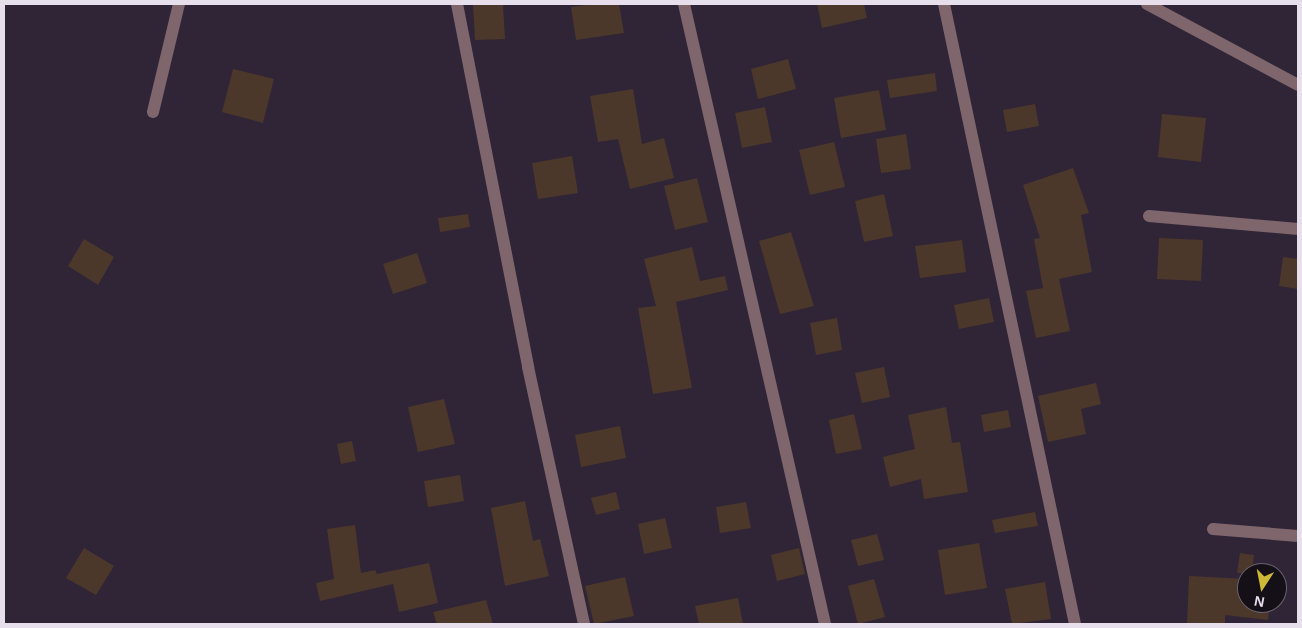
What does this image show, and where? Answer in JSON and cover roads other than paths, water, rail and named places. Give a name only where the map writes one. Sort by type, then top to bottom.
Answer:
[{"type":"street","points":[[153,112],[179,4]]},
{"type":"street","points":[[456,4],[528,367],[584,624]]},
{"type":"street","points":[[684,4],[825,624]]},
{"type":"street","points":[[944,4],[1075,624]]},
{"type":"street","points":[[1147,4],[1298,85]]},
{"type":"street","points":[[1149,216],[1298,229]]},
{"type":"street","points":[[1213,529],[1298,536]]}]
